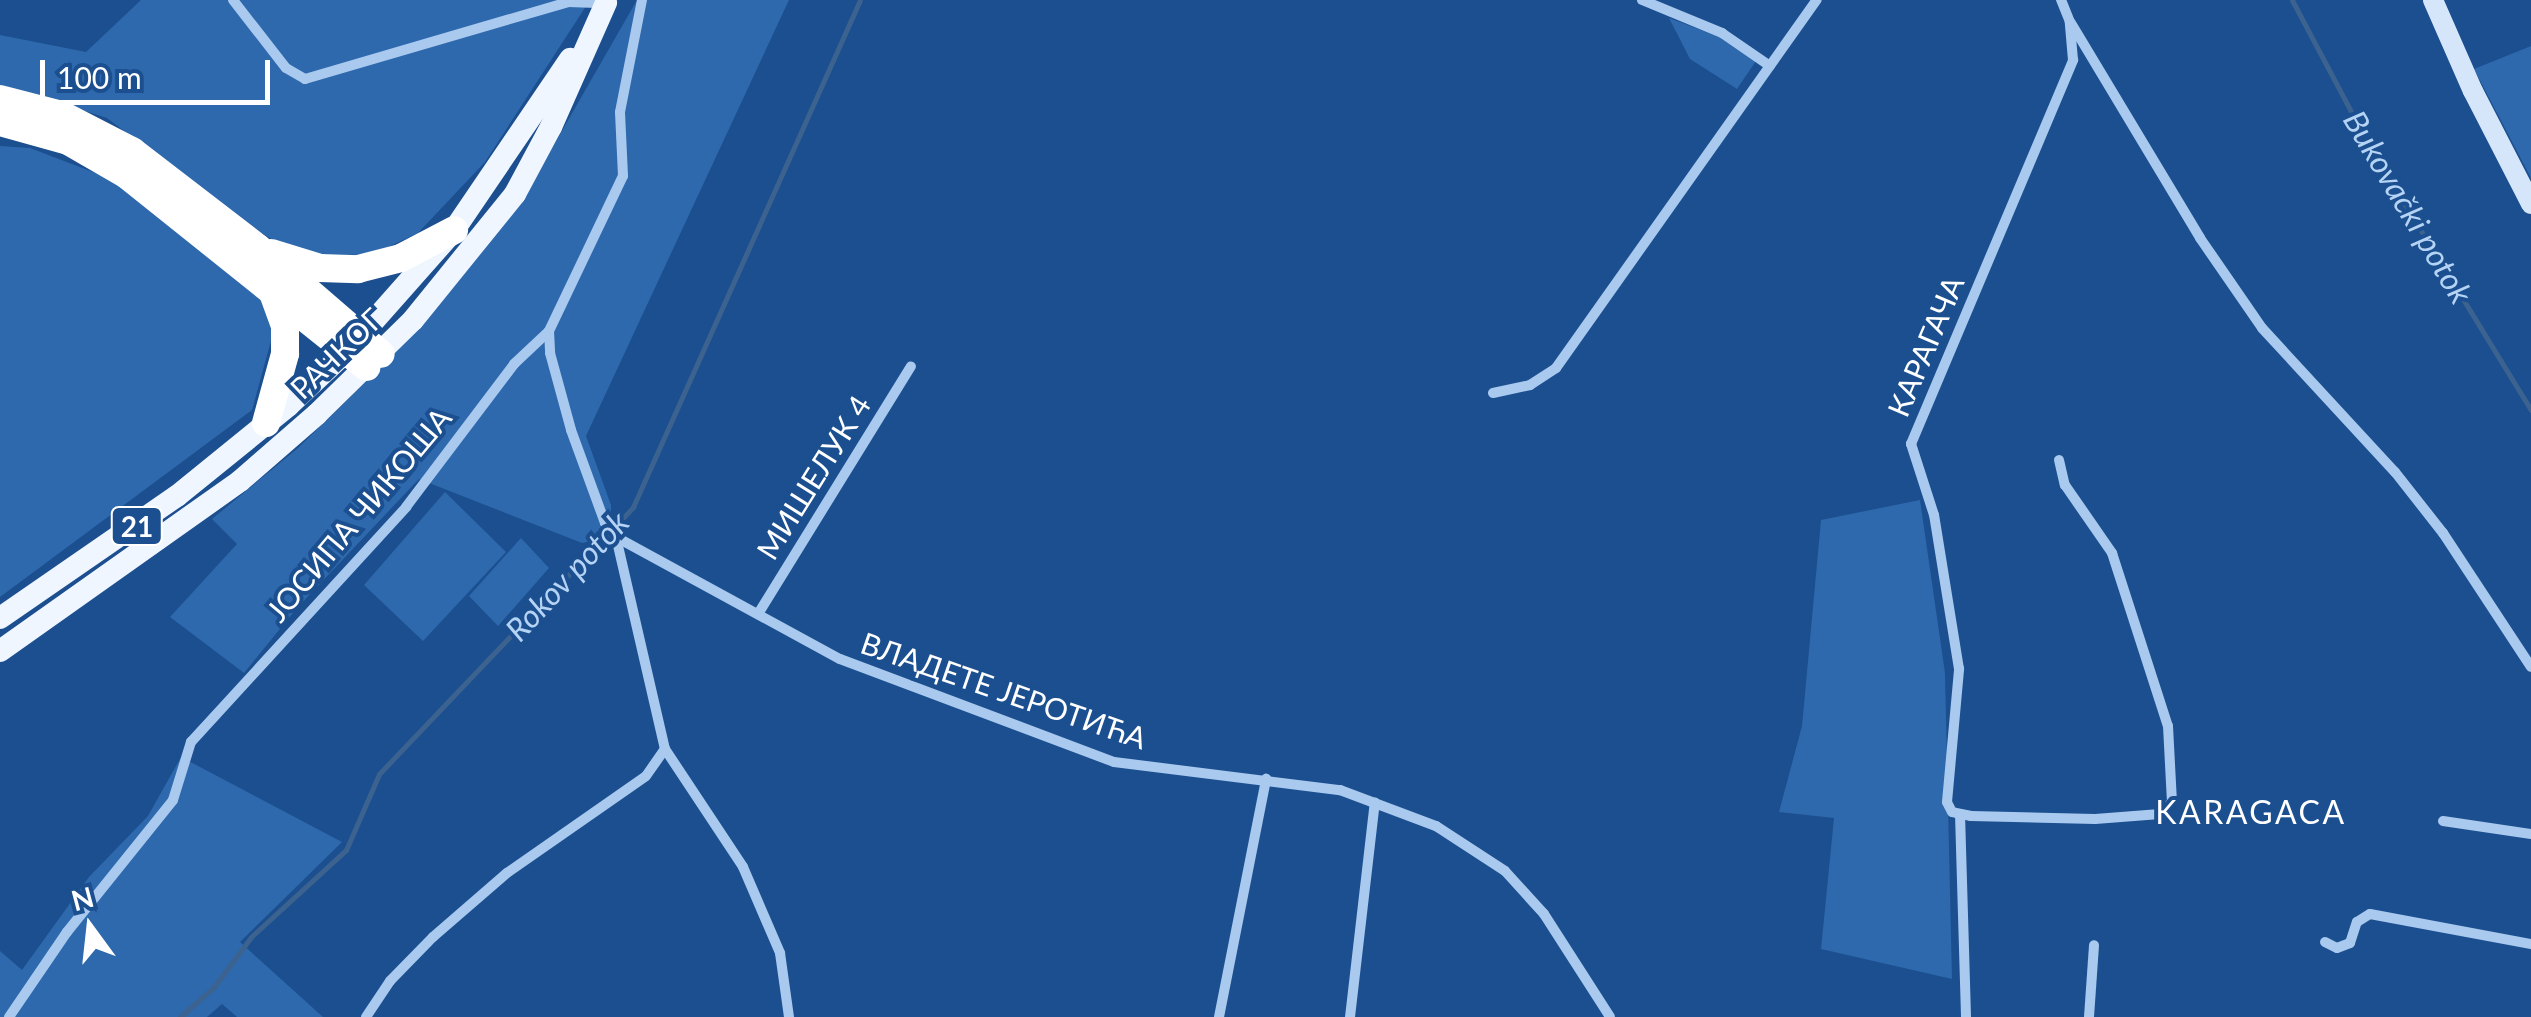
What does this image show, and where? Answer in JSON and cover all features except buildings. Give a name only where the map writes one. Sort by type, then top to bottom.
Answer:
[{"type":"highway","points":[[0,99],[62,115],[116,141],[258,248],[364,352]]},
{"type":"highway","points":[[0,122],[53,136],[113,166],[272,290],[364,352]]},
{"type":"highway","points":[[258,248],[320,268],[358,269],[401,258],[454,230]]},
{"type":"highway","points":[[266,423],[286,342],[272,290]]},
{"type":"main road","name":"РАЧКОГ","points":[[0,652],[240,480],[364,352],[519,139],[607,2]]},
{"type":"main road","name":"РАЧКОГ","points":[[0,618],[138,526],[436,294],[516,194],[552,127],[607,2]]},
{"type":"street","points":[[233,0],[286,68],[304,79],[568,2],[607,2]]},
{"type":"street","name":"ЈОСИПА ЧИКОША","points":[[10,1017],[67,932],[173,800],[191,742],[406,508],[514,364],[549,331],[623,176],[620,112],[642,0]]},
{"type":"street","points":[[1642,0],[1722,33],[1770,66]]},
{"type":"street","points":[[1493,393],[1530,384],[1556,368],[1817,0]]},
{"type":"street","points":[[2061,0],[2070,22],[2083,36],[2182,208],[2262,328],[2351,420],[2407,487],[2443,533],[2531,667]]},
{"type":"street","points":[[2433,0],[2473,92],[2531,204]]},
{"type":"street","name":"КАРАГАЧА","points":[[1966,1017],[1960,814],[1952,812],[1947,802],[1959,669],[1934,515],[1911,444],[2073,60],[2070,22]]},
{"type":"street","points":[[549,331],[550,353],[571,430],[605,523],[616,537],[665,749],[743,867],[780,953],[789,1017]]},
{"type":"street","name":"МИШЕЛУК 4","points":[[758,614],[912,366]]},
{"type":"street","points":[[1960,814],[2095,819],[2160,814],[2172,802],[2168,726],[2112,553],[2065,484],[2059,460]]},
{"type":"street","name":"ВЛАДЕТЕ ЈЕРОТИЋА","points":[[616,537],[840,659],[1114,762],[1182,774],[1266,778],[1340,790],[1467,843],[1505,870],[1544,914],[1610,1017]]},
{"type":"street","points":[[366,1017],[390,981],[433,938],[507,873],[646,776],[665,749]]},
{"type":"street","points":[[1218,1017],[1266,778]]},
{"type":"street","points":[[1350,1017],[1375,802]]},
{"type":"street","points":[[2443,821],[2531,834]]},
{"type":"street","points":[[2325,942],[2337,948],[2350,944],[2357,922],[2370,914],[2531,944]]},
{"type":"street","points":[[2089,1017],[2094,945]]},
{"type":"shaded area","points":[[141,0],[590,0],[485,162],[418,233],[373,254],[328,256],[290,250],[246,224],[107,118],[18,90],[0,89],[0,35],[86,52]]},
{"type":"shaded area","points":[[637,0],[789,0],[586,436],[611,505],[611,537],[582,543],[419,479],[297,608],[244,673],[170,617],[237,544],[212,519],[298,448],[378,370],[520,204]]},
{"type":"shaded area","points":[[1669,18],[1720,37],[1756,61],[1737,89],[1690,59]]},
{"type":"shaded area","points":[[2531,46],[2531,178],[2474,69]]},
{"type":"shaded area","points":[[0,146],[30,148],[119,182],[260,293],[274,330],[252,410],[0,597]]},
{"type":"shaded area","points":[[445,492],[506,552],[423,641],[364,585]]},
{"type":"shaded area","points":[[1920,500],[1945,673],[1952,979],[1821,949],[1834,818],[1779,812],[1802,726],[1821,520]]},
{"type":"shaded area","points":[[521,538],[549,568],[498,626],[469,596]]},
{"type":"shaded area","points":[[181,757],[342,842],[240,942],[323,1017],[237,1017],[222,1004],[207,1017],[0,1017],[0,951],[22,970],[89,877],[148,816]]},
{"type":"waterway","name":"Rokov potok","points":[[180,1017],[214,987],[251,937],[346,850],[379,774],[633,507],[860,0]]},
{"type":"waterway","name":"Bukovački potok","points":[[2292,0],[2371,149],[2531,410]]},
{"type":"district","name":"KARAGACA","points":[[2251,812]]}]
